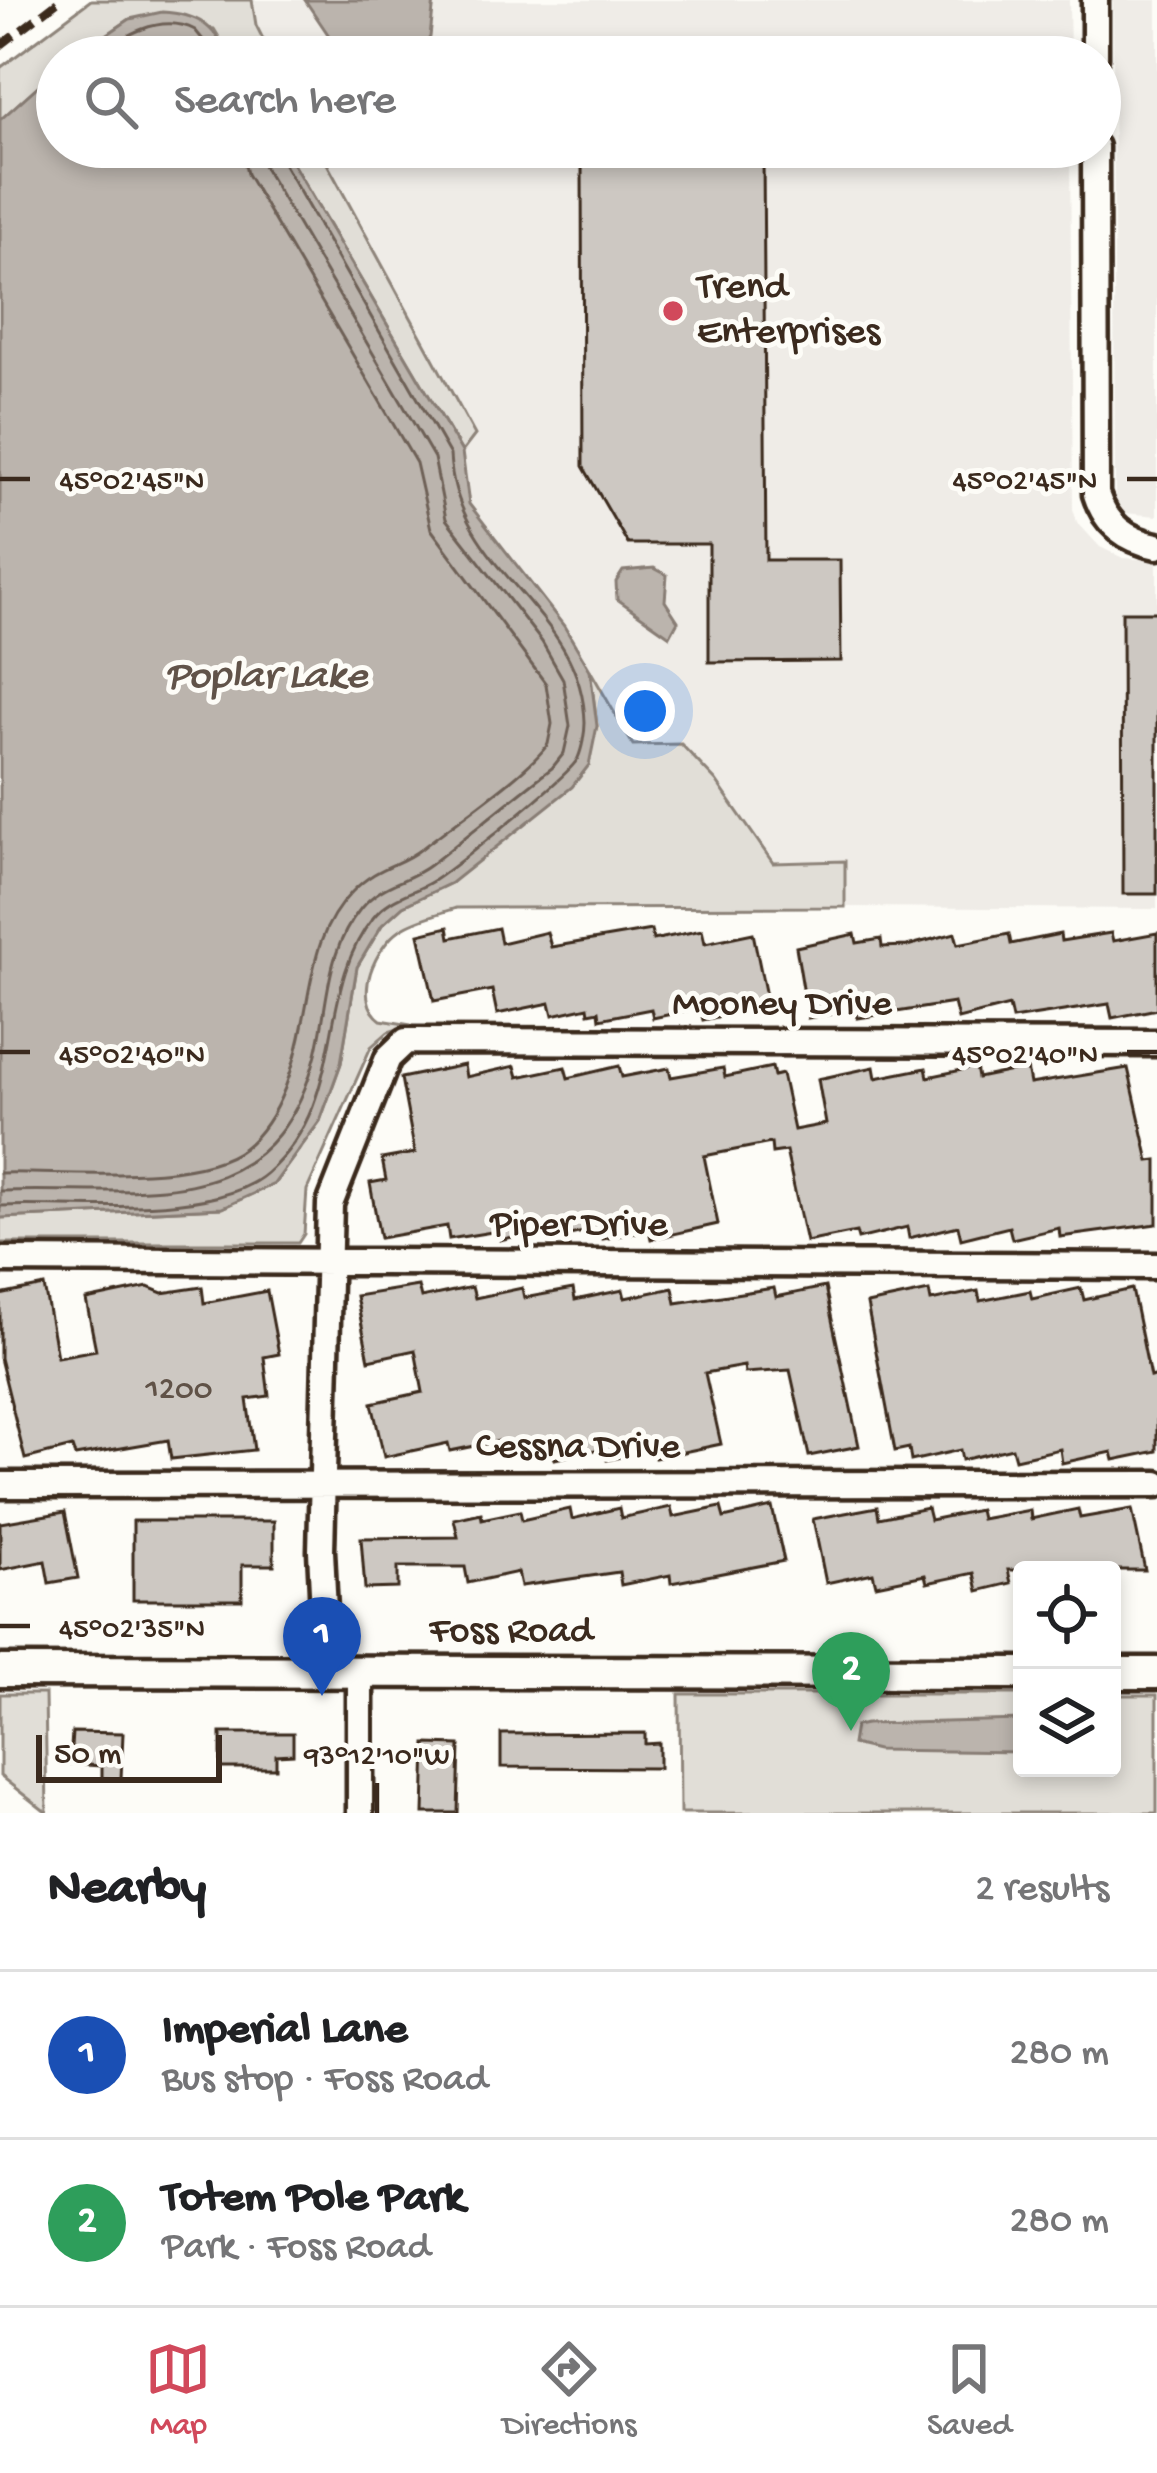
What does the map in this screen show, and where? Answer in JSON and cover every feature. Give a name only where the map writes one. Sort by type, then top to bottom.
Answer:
[{"type":"street","points":[[1094,0],[1095,36]]},
{"type":"street","points":[[1095,168],[1096,494],[1102,513],[1130,541],[1157,545]]},
{"type":"street","name":"Mooney Drive","points":[[324,1262],[330,1204],[388,1058],[406,1042],[1157,1043]]},
{"type":"street","name":"Piper Drive","points":[[0,1260],[1157,1266]]},
{"type":"street","points":[[324,1262],[327,1672]]},
{"type":"street","name":"Cessna Drive","points":[[0,1485],[1157,1484]]},
{"type":"street","name":"Foss Road","points":[[0,1671],[1013,1673]]},
{"type":"street","points":[[360,1672],[360,1813]]},
{"type":"street","points":[[1121,1673],[1157,1673]]},
{"type":"shaded area","points":[[91,0],[252,0],[262,36],[218,36],[214,29],[130,19],[105,36],[43,36]]},
{"type":"shaded area","points":[[252,0],[1069,0],[1070,36],[262,36]]},
{"type":"shaded area","points":[[1113,0],[1157,0],[1157,516],[1125,513],[1115,497],[1114,168],[1121,168],[1121,36],[1113,36]]},
{"type":"shaded area","points":[[36,41],[36,88],[0,120],[0,68]]},
{"type":"shaded area","points":[[295,168],[329,168],[475,435],[462,452]]},
{"type":"shaded area","points":[[329,168],[1070,168],[1073,509],[1077,522],[1100,547],[1123,558],[1157,560],[1157,909],[845,907],[845,861],[773,863],[716,781],[681,744],[633,745],[469,504],[462,452],[475,435]]},
{"type":"shaded area","points":[[590,670],[633,745],[681,744],[716,781],[773,863],[845,861],[845,907],[456,908],[421,920],[392,937],[370,973],[372,1010],[381,1020],[411,1025],[388,1032],[371,1047],[307,1190],[304,1234],[298,1243],[0,1243],[0,1218],[221,1208],[274,1184],[320,1121],[341,1063],[357,967],[382,925],[403,906],[451,883],[597,726]]},
{"type":"shaded area","points":[[0,1694],[45,1694],[47,1813],[0,1776]]},
{"type":"shaded area","points":[[679,1694],[1013,1694],[1013,1777],[1121,1777],[1121,1695],[1157,1695],[1157,1813],[680,1813]]},
{"type":"water","points":[[305,0],[434,0],[430,36],[329,36]]},
{"type":"water","points":[[162,12],[186,15],[216,36],[105,36],[130,19]]},
{"type":"water","name":"Poplar Lake","points":[[36,88],[36,168],[295,168],[462,452],[469,504],[564,626],[590,670],[597,726],[589,765],[572,787],[451,883],[403,906],[382,925],[357,967],[341,1063],[320,1121],[274,1184],[222,1208],[0,1218],[0,120]]},
{"type":"water","points":[[654,568],[667,575],[665,601],[678,621],[670,636],[617,599],[616,582],[623,571]]},
{"type":"water","points":[[1013,1720],[1013,1752],[877,1750],[852,1744],[855,1726]]},
{"type":"building","name":"Trend Enterprises","points":[[582,168],[763,168],[766,560],[840,560],[841,661],[709,662],[709,544],[628,544],[583,466]]},
{"type":"building","points":[[1122,612],[1157,612],[1157,894],[1123,894]]},
{"type":"building","points":[[448,927],[450,938],[498,928],[501,943],[547,932],[551,947],[651,930],[653,940],[702,930],[705,943],[753,933],[768,1006],[703,1020],[700,1008],[653,1018],[651,1009],[600,1019],[599,1011],[589,1013],[588,1007],[553,1015],[550,1003],[497,1014],[492,990],[434,1001],[419,934]]},
{"type":"building","points":[[955,933],[958,944],[1009,934],[1011,944],[1060,934],[1061,941],[1111,933],[1113,941],[1157,933],[1157,1009],[1112,1018],[1109,1004],[1012,1019],[1009,1006],[958,1019],[954,1003],[858,1018],[856,1010],[808,1018],[796,947],[855,934],[857,943],[881,939],[882,947],[907,946]]},
{"type":"building","points":[[464,1065],[466,1077],[515,1066],[518,1077],[565,1067],[568,1078],[619,1066],[622,1077],[669,1068],[671,1077],[723,1068],[725,1077],[772,1067],[774,1076],[782,1074],[794,1130],[826,1124],[818,1079],[874,1067],[876,1078],[926,1068],[928,1077],[976,1067],[978,1078],[1027,1068],[1030,1084],[1128,1068],[1149,1161],[1157,1160],[1157,1224],[1060,1237],[1059,1228],[1012,1239],[1009,1227],[961,1239],[958,1226],[909,1238],[907,1227],[858,1239],[856,1232],[806,1242],[786,1151],[772,1153],[771,1143],[704,1156],[718,1224],[651,1239],[649,1230],[603,1239],[601,1228],[552,1239],[550,1228],[500,1240],[498,1231],[449,1239],[447,1226],[380,1238],[370,1183],[386,1180],[382,1159],[415,1153],[401,1078]]},
{"type":"building","points":[[44,1286],[57,1357],[96,1350],[86,1300],[148,1287],[162,1293],[202,1287],[204,1303],[267,1291],[279,1354],[264,1357],[269,1396],[247,1399],[254,1450],[171,1459],[168,1440],[75,1456],[72,1447],[25,1459],[0,1358],[0,1295]]},
{"type":"building","points":[[418,1286],[421,1298],[472,1287],[475,1298],[522,1288],[524,1298],[573,1289],[575,1300],[623,1290],[625,1298],[673,1288],[676,1303],[774,1288],[776,1297],[825,1287],[859,1446],[809,1456],[790,1370],[745,1373],[744,1366],[705,1373],[721,1444],[655,1458],[653,1450],[607,1460],[604,1448],[555,1459],[552,1446],[502,1456],[499,1441],[450,1451],[448,1443],[384,1457],[372,1403],[423,1392],[415,1350],[369,1360],[356,1296]]},
{"type":"building","points":[[1081,1288],[1084,1300],[1132,1289],[1150,1377],[1157,1375],[1157,1451],[1114,1460],[1112,1452],[1062,1463],[1060,1449],[1015,1459],[1012,1448],[962,1460],[960,1450],[911,1461],[909,1448],[895,1451],[867,1304],[929,1291],[931,1301],[978,1291],[980,1301],[1030,1291],[1032,1299]]},
{"type":"building","points":[[671,1507],[673,1517],[721,1507],[724,1518],[772,1507],[784,1561],[671,1583],[670,1575],[621,1585],[619,1572],[521,1586],[518,1572],[468,1583],[465,1567],[398,1567],[398,1588],[365,1589],[361,1538],[458,1537],[454,1519],[481,1513],[482,1519],[520,1511],[522,1520],[570,1509],[572,1519],[619,1508],[621,1518]]},
{"type":"building","points":[[877,1507],[879,1518],[927,1508],[930,1520],[979,1510],[981,1519],[1030,1510],[1031,1519],[1078,1509],[1080,1518],[1132,1509],[1145,1570],[1121,1570],[1121,1561],[1013,1561],[1013,1570],[1008,1570],[1011,1583],[978,1591],[974,1573],[927,1583],[925,1575],[876,1585],[873,1573],[826,1583],[813,1519]]},
{"type":"building","points":[[65,1512],[78,1578],[49,1583],[45,1561],[0,1570],[0,1523]]},
{"type":"building","points":[[133,1521],[274,1521],[274,1565],[242,1565],[242,1600],[133,1600]]},
{"type":"building","points":[[72,1732],[123,1733],[121,1779],[102,1778],[102,1766],[70,1764]]},
{"type":"building","points":[[221,1733],[293,1733],[293,1754],[276,1755],[276,1768],[221,1768]]},
{"type":"building","points":[[645,1733],[645,1744],[659,1743],[659,1768],[501,1767],[501,1734]]},
{"type":"building","points":[[426,1744],[460,1745],[458,1813],[424,1813]]},
{"type":"railway","points":[[0,46],[60,0]]},
{"type":"place","name":"Trend Enterprises","points":[[673,311]]},
{"type":"place","name":"Imperial Lane","points":[[322,1696]]},
{"type":"place","name":"Totem Pole Park","points":[[851,1731]]}]
